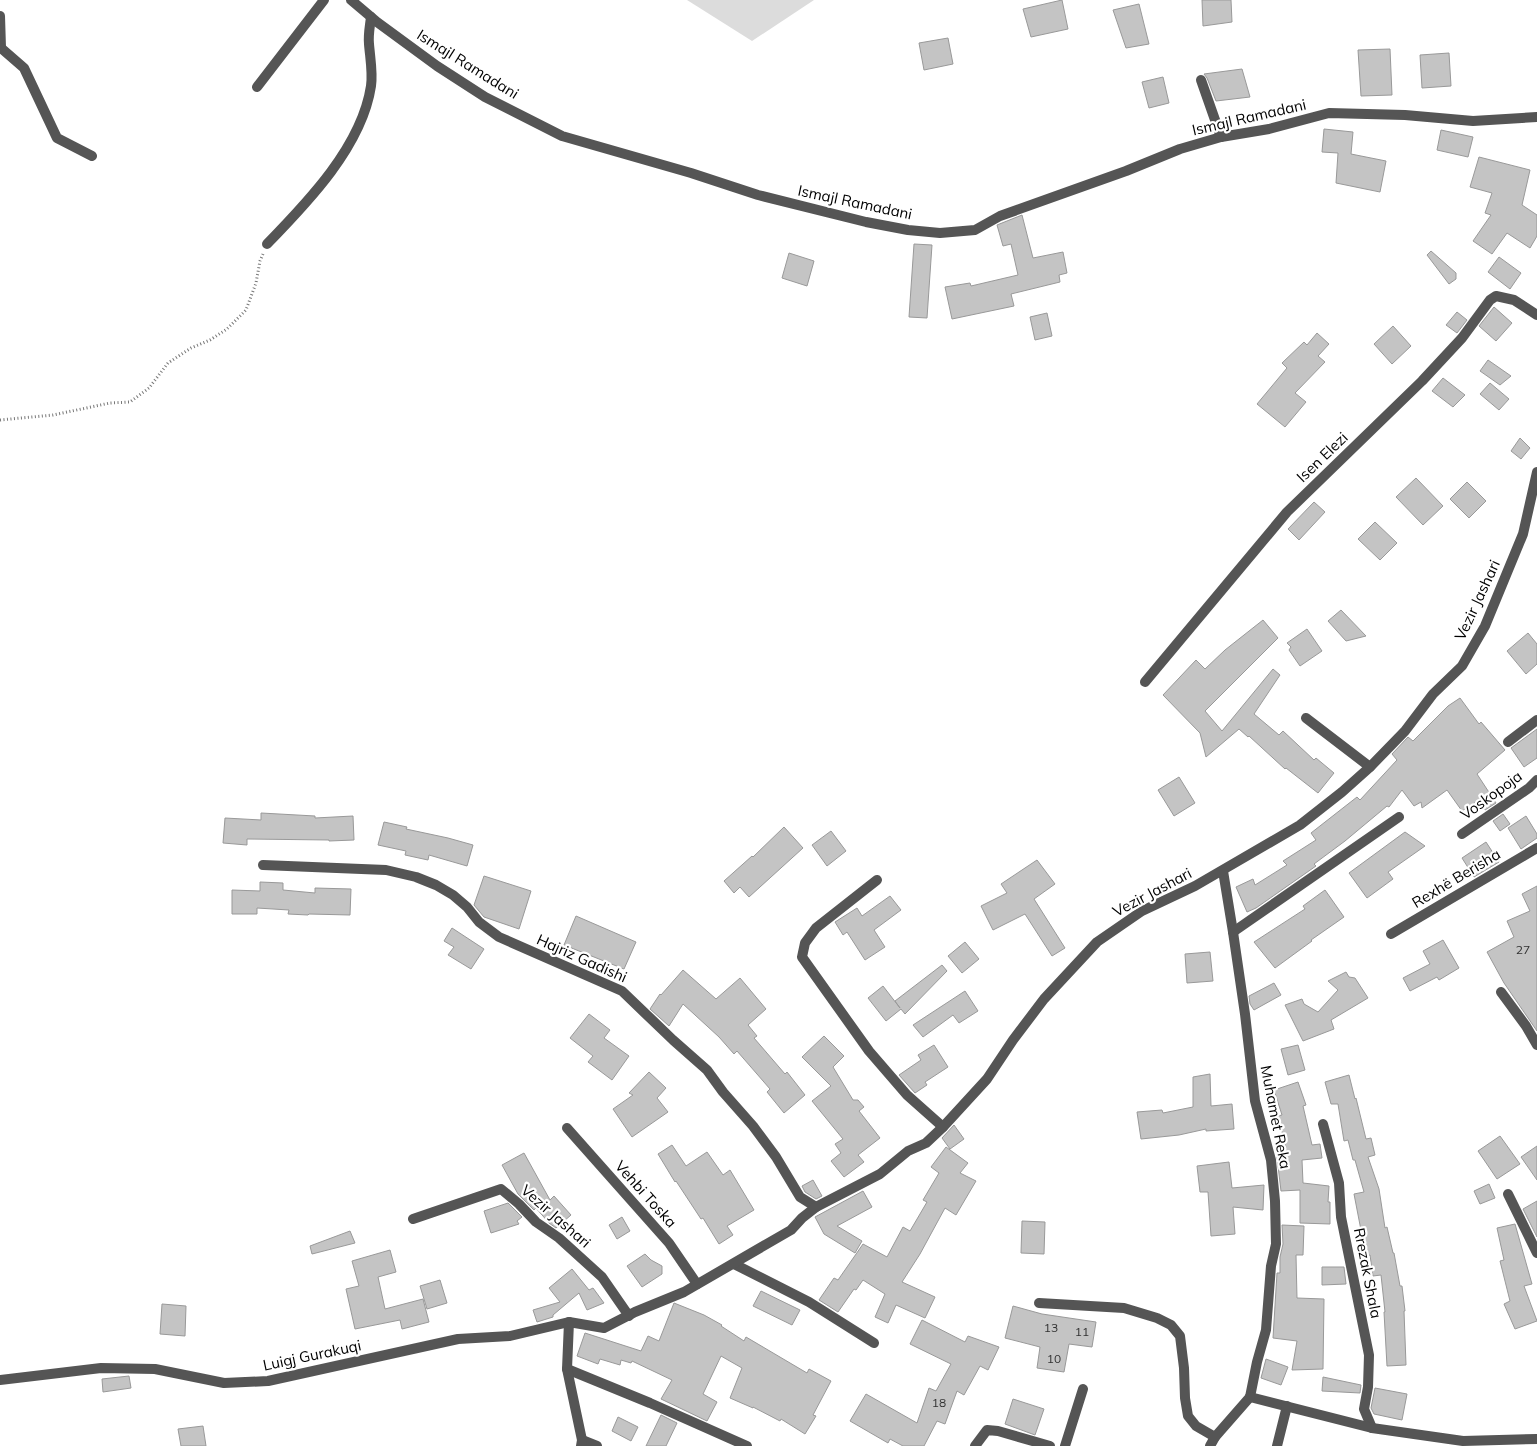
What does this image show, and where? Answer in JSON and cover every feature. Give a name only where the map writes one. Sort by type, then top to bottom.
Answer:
[{"type":"street","points":[[256,87],[324,0]]},
{"type":"street","name":"Ismajl Ramadani","points":[[351,0],[437,66],[485,96],[562,136],[683,170],[758,195],[866,222],[908,230],[940,233],[975,230],[1000,216],[1126,171],[1180,149],[1221,137],[1268,130],[1328,113],[1405,115],[1473,121],[1537,117]]},
{"type":"street","points":[[0,16],[1,48],[24,68],[57,138],[92,156]]},
{"type":"street","points":[[267,244],[302,208],[332,171],[366,108],[371,84],[369,40],[371,17]]},
{"type":"street","points":[[1201,80],[1221,137]]},
{"type":"street","name":"Isen Elezi","points":[[1145,682],[1287,512],[1422,381],[1462,338],[1490,300],[1496,296],[1514,300],[1537,315]]},
{"type":"street","name":"Vezir Jashari","points":[[569,1322],[604,1328],[684,1292],[791,1230],[816,1207],[880,1174],[908,1151],[926,1143],[987,1079],[1044,999],[1097,942],[1142,911],[1195,886],[1300,825],[1342,792],[1370,767],[1405,731],[1433,694],[1462,666],[1485,626],[1523,534],[1537,472]]},
{"type":"street","points":[[1306,718],[1370,767]]},
{"type":"street","points":[[1508,742],[1537,720]]},
{"type":"street","name":"Voskopoja","points":[[1462,834],[1537,780]]},
{"type":"street","points":[[1233,932],[1400,817]]},
{"type":"street","name":"Rexhë Berisha","points":[[1391,934],[1537,848]]},
{"type":"street","name":"Hajriz Gadishi","points":[[263,865],[386,870],[416,877],[436,885],[453,895],[479,922],[499,937],[622,990],[707,1070],[776,1157],[800,1197],[816,1207]]},
{"type":"street","name":"Muhamet Reka","points":[[1222,871],[1245,1014],[1255,1101],[1271,1160],[1275,1201],[1276,1244],[1271,1266],[1266,1330],[1250,1397]]},
{"type":"street","points":[[877,880],[816,928],[805,943],[802,957],[869,1051],[907,1095],[944,1126]]},
{"type":"street","points":[[1501,992],[1526,1026],[1537,1045]]},
{"type":"street","name":"Rrezak Shala","points":[[1323,1124],[1339,1183],[1341,1217],[1369,1355],[1368,1387],[1364,1409],[1372,1428]]},
{"type":"street","name":"Vehbi Toska","points":[[567,1128],[668,1243],[697,1284]]},
{"type":"street","name":"Vezir Jashari","points":[[413,1219],[501,1189],[536,1222],[559,1238],[602,1278],[629,1316]]},
{"type":"street","points":[[1508,1194],[1537,1253]]},
{"type":"street","points":[[734,1264],[809,1302],[874,1343]]},
{"type":"street","points":[[1039,1303],[1124,1308],[1157,1318],[1171,1325],[1180,1336],[1188,1416],[1212,1441],[1250,1397],[1372,1428],[1462,1443],[1537,1439]]},
{"type":"street","points":[[569,1322],[567,1370],[582,1443],[596,1446]]},
{"type":"street","name":"Luigj Gurakuqi","points":[[0,1380],[101,1368],[155,1369],[224,1382],[268,1381],[458,1339],[510,1336],[569,1322]]},
{"type":"street","points":[[567,1370],[650,1403],[747,1446]]},
{"type":"street","points":[[1065,1446],[1083,1389]]},
{"type":"street","points":[[1277,1446],[1286,1406]]},
{"type":"street","points":[[974,1446],[987,1430],[998,1431],[1050,1446]]},
{"type":"path","points":[[0,420],[53,415],[110,403],[130,402],[149,388],[168,363],[191,348],[210,340],[227,329],[246,310],[256,282],[260,260],[267,244]]},
{"type":"shaded area","points":[[687,0],[814,0],[752,41]]},
{"type":"building","points":[[1062,0],[1068,29],[1031,37],[1023,9]]},
{"type":"building","points":[[1202,0],[1231,0],[1232,22],[1203,26]]},
{"type":"building","points":[[1139,4],[1149,44],[1126,48],[1113,10]]},
{"type":"building","points":[[948,38],[953,64],[924,70],[919,43]]},
{"type":"building","points":[[1390,49],[1392,95],[1361,96],[1358,50]]},
{"type":"building","points":[[1449,53],[1451,86],[1422,88],[1420,55]]},
{"type":"building","points":[[1242,69],[1250,97],[1216,101],[1204,74]]},
{"type":"building","points":[[1163,77],[1169,103],[1149,108],[1142,82]]},
{"type":"building","points":[[1324,129],[1353,132],[1351,154],[1386,161],[1380,192],[1336,183],[1338,153],[1322,152]]},
{"type":"building","points":[[1441,130],[1473,137],[1468,157],[1437,150]]},
{"type":"building","points":[[1479,157],[1530,170],[1522,205],[1537,215],[1537,236],[1530,248],[1507,233],[1492,254],[1473,241],[1491,215],[1485,213],[1492,193],[1470,187]]},
{"type":"building","points":[[1022,215],[1033,258],[1063,252],[1067,273],[1059,275],[1060,282],[1011,294],[1014,306],[952,319],[945,287],[970,283],[971,286],[1018,275],[1011,244],[1003,246],[997,225]]},
{"type":"building","points":[[914,244],[932,245],[927,318],[909,317]]},
{"type":"building","points":[[1431,251],[1456,273],[1456,279],[1449,284],[1427,255]]},
{"type":"building","points":[[789,253],[814,261],[807,286],[782,278]]},
{"type":"building","points":[[1499,257],[1521,273],[1510,289],[1488,272]]},
{"type":"building","points":[[1494,307],[1512,323],[1496,341],[1479,326]]},
{"type":"building","points":[[1457,312],[1467,320],[1457,333],[1446,325]]},
{"type":"building","points":[[1047,313],[1052,336],[1035,340],[1030,317]]},
{"type":"building","points":[[1393,326],[1411,346],[1392,364],[1374,344]]},
{"type":"building","points":[[1317,333],[1329,344],[1318,356],[1325,362],[1295,393],[1306,402],[1285,427],[1257,404],[1287,368],[1282,363],[1304,342],[1307,345]]},
{"type":"building","points":[[1488,360],[1511,376],[1500,385],[1480,371]]},
{"type":"building","points":[[1443,378],[1465,395],[1453,407],[1432,391]]},
{"type":"building","points":[[1490,383],[1509,399],[1499,410],[1480,394]]},
{"type":"building","points":[[1520,438],[1530,448],[1521,459],[1511,451]]},
{"type":"building","points":[[1416,478],[1443,506],[1423,525],[1396,497]]},
{"type":"building","points":[[1467,482],[1486,501],[1469,518],[1450,499]]},
{"type":"building","points":[[1314,502],[1325,512],[1299,540],[1288,529]]},
{"type":"building","points":[[1375,522],[1397,543],[1380,560],[1358,539]]},
{"type":"building","points":[[1341,610],[1366,636],[1346,641],[1328,621]]},
{"type":"building","points":[[1263,620],[1278,638],[1205,711],[1222,731],[1273,669],[1280,675],[1254,714],[1279,735],[1283,731],[1314,760],[1316,758],[1334,773],[1318,793],[1285,769],[1239,729],[1206,757],[1200,733],[1163,695],[1196,660],[1205,669],[1225,650]]},
{"type":"building","points":[[1307,629],[1322,651],[1300,666],[1289,650],[1291,647],[1287,643]]},
{"type":"building","points":[[1528,633],[1537,644],[1537,664],[1526,674],[1507,651]]},
{"type":"building","points":[[1460,698],[1479,724],[1481,722],[1505,750],[1477,774],[1496,803],[1485,810],[1479,800],[1462,811],[1447,790],[1422,808],[1421,802],[1414,806],[1402,790],[1389,807],[1387,806],[1314,864],[1316,866],[1256,908],[1247,912],[1236,887],[1253,879],[1255,885],[1287,865],[1283,861],[1316,840],[1311,833],[1357,797],[1360,800],[1397,760],[1392,754],[1408,737],[1413,741],[1448,706]]},
{"type":"building","points":[[1537,729],[1537,758],[1524,767],[1511,748]]},
{"type":"building","points":[[1179,777],[1195,803],[1174,816],[1158,790]]},
{"type":"building","points":[[261,813],[315,816],[315,818],[353,816],[354,840],[247,839],[247,845],[223,843],[225,818],[261,820]]},
{"type":"building","points":[[1503,814],[1510,824],[1500,831],[1493,821]]},
{"type":"building","points":[[1526,816],[1537,834],[1537,838],[1521,849],[1508,828]]},
{"type":"building","points":[[384,822],[473,845],[467,866],[429,855],[428,860],[405,855],[406,851],[378,845]]},
{"type":"building","points":[[784,827],[803,848],[749,897],[740,887],[734,893],[724,881],[753,857]]},
{"type":"building","points":[[831,831],[846,851],[827,866],[812,845]]},
{"type":"building","points":[[1405,832],[1425,846],[1388,872],[1393,879],[1367,898],[1349,873]]},
{"type":"building","points":[[1486,842],[1499,862],[1474,877],[1462,858]]},
{"type":"building","points":[[1037,860],[1055,884],[1034,899],[1065,948],[1052,956],[1025,914],[993,930],[981,906],[1007,893],[1001,884]]},
{"type":"building","points":[[484,876],[531,891],[519,929],[484,917],[474,905]]},
{"type":"building","points":[[260,882],[283,883],[283,890],[315,893],[315,888],[351,889],[350,915],[288,914],[289,910],[257,908],[257,914],[232,914],[232,890],[260,891]]},
{"type":"building","points":[[1537,886],[1537,1031],[1504,983],[1487,952],[1514,937],[1507,921],[1530,911],[1522,894]]},
{"type":"building","points":[[1325,890],[1344,917],[1275,968],[1254,942],[1305,909],[1303,906]]},
{"type":"building","points":[[890,896],[901,910],[874,930],[885,947],[865,960],[847,932],[843,935],[835,922],[857,908],[862,916]]},
{"type":"building","points":[[576,916],[636,942],[624,969],[564,945]]},
{"type":"building","points":[[452,928],[484,949],[471,969],[448,955],[454,947],[444,941]]},
{"type":"building","points":[[1443,940],[1459,968],[1439,980],[1437,977],[1410,991],[1403,978],[1430,964],[1423,951]]},
{"type":"building","points":[[965,942],[979,959],[962,973],[948,956]]},
{"type":"building","points":[[1210,952],[1213,981],[1187,983],[1185,954]]},
{"type":"building","points":[[942,965],[947,971],[905,1014],[901,1009],[886,1021],[868,998],[883,986],[900,1008],[895,1001]]},
{"type":"building","points":[[683,970],[716,999],[740,978],[766,1009],[748,1025],[757,1036],[754,1038],[785,1074],[787,1072],[805,1095],[784,1113],[767,1092],[770,1089],[737,1051],[734,1054],[719,1037],[683,1004],[669,1026],[650,1009],[660,994]]},
{"type":"building","points":[[1346,972],[1349,977],[1355,978],[1368,998],[1331,1020],[1334,1029],[1303,1041],[1285,1005],[1302,999],[1304,1004],[1318,1012],[1338,990],[1328,981]]},
{"type":"building","points":[[1274,983],[1281,995],[1254,1010],[1250,1004],[1249,996]]},
{"type":"building","points":[[965,991],[978,1011],[959,1023],[953,1015],[923,1037],[913,1025]]},
{"type":"building","points":[[589,1014],[610,1030],[604,1038],[629,1056],[612,1080],[588,1062],[593,1056],[570,1038]]},
{"type":"building","points":[[824,1036],[844,1056],[833,1067],[853,1100],[858,1100],[864,1107],[859,1111],[880,1138],[858,1155],[864,1162],[844,1177],[831,1161],[841,1153],[835,1144],[843,1139],[812,1101],[831,1086],[802,1057]]},
{"type":"building","points":[[934,1045],[948,1067],[925,1082],[927,1085],[915,1093],[899,1075],[921,1060],[918,1055]]},
{"type":"building","points":[[1298,1045],[1305,1070],[1288,1075],[1281,1049]]},
{"type":"building","points":[[649,1072],[666,1088],[657,1098],[668,1112],[632,1137],[613,1109],[633,1095],[629,1093]]},
{"type":"building","points":[[1210,1074],[1211,1106],[1232,1104],[1234,1129],[1206,1131],[1206,1129],[1179,1135],[1141,1139],[1137,1112],[1162,1110],[1163,1113],[1193,1107],[1193,1077]]},
{"type":"building","points":[[1349,1075],[1366,1139],[1371,1138],[1375,1155],[1368,1157],[1379,1189],[1385,1228],[1387,1227],[1400,1286],[1402,1286],[1405,1311],[1406,1365],[1387,1366],[1385,1312],[1381,1275],[1373,1276],[1370,1255],[1366,1256],[1354,1194],[1364,1192],[1348,1140],[1344,1141],[1338,1104],[1331,1104],[1325,1082]]},
{"type":"building","points":[[1298,1082],[1306,1105],[1303,1106],[1312,1145],[1320,1144],[1322,1158],[1302,1160],[1303,1183],[1329,1186],[1330,1224],[1300,1223],[1300,1190],[1281,1191],[1276,1149],[1286,1148],[1278,1116],[1282,1115],[1274,1090]]},
{"type":"building","points":[[954,1125],[964,1139],[950,1149],[942,1138]]},
{"type":"building","points":[[1500,1136],[1520,1164],[1497,1179],[1478,1151]]},
{"type":"building","points":[[672,1145],[686,1166],[707,1152],[723,1175],[730,1170],[754,1210],[727,1226],[733,1235],[719,1244],[703,1218],[701,1219],[675,1182],[658,1154]]},
{"type":"building","points":[[1537,1146],[1537,1180],[1521,1157]]},
{"type":"building","points":[[946,1147],[968,1163],[960,1173],[976,1181],[956,1215],[945,1208],[902,1282],[935,1297],[925,1318],[896,1305],[888,1323],[875,1317],[885,1294],[863,1280],[856,1290],[854,1289],[838,1312],[819,1300],[834,1278],[838,1280],[863,1244],[887,1257],[903,1227],[910,1231],[927,1202],[923,1200],[939,1173],[931,1167]]},
{"type":"building","points":[[524,1153],[550,1200],[554,1196],[571,1215],[556,1228],[536,1208],[534,1210],[518,1194],[502,1165]]},
{"type":"building","points":[[1229,1162],[1232,1188],[1264,1185],[1263,1210],[1233,1207],[1235,1234],[1211,1236],[1208,1192],[1200,1192],[1197,1166]]},
{"type":"building","points":[[813,1180],[822,1196],[816,1199],[805,1192],[802,1186]]},
{"type":"building","points":[[1489,1184],[1495,1198],[1480,1204],[1474,1191]]},
{"type":"building","points":[[863,1191],[872,1207],[837,1226],[862,1241],[855,1253],[824,1234],[815,1217]]},
{"type":"building","points":[[1537,1201],[1537,1237],[1523,1209]]},
{"type":"building","points":[[508,1203],[522,1217],[517,1221],[519,1224],[491,1233],[484,1211]]},
{"type":"building","points":[[622,1217],[630,1231],[617,1239],[609,1225]]},
{"type":"building","points":[[1022,1221],[1045,1222],[1044,1254],[1021,1253]]},
{"type":"building","points":[[1515,1224],[1532,1284],[1524,1286],[1537,1321],[1515,1329],[1504,1304],[1510,1301],[1500,1261],[1504,1260],[1497,1228]]},
{"type":"building","points":[[1282,1225],[1304,1226],[1303,1255],[1296,1255],[1297,1298],[1324,1299],[1323,1369],[1292,1370],[1297,1341],[1273,1338],[1277,1273],[1280,1273],[1280,1257],[1283,1244]]},
{"type":"building","points":[[350,1231],[355,1243],[312,1254],[310,1246]]},
{"type":"building","points":[[390,1250],[396,1272],[378,1277],[385,1309],[423,1299],[429,1322],[402,1329],[400,1320],[355,1329],[346,1289],[359,1286],[352,1261]]},
{"type":"building","points":[[645,1254],[662,1266],[662,1274],[642,1287],[627,1266]]},
{"type":"building","points":[[1322,1267],[1344,1267],[1346,1284],[1322,1285]]},
{"type":"building","points":[[572,1269],[589,1290],[593,1288],[604,1303],[587,1310],[579,1293],[553,1317],[537,1322],[533,1310],[560,1302],[549,1288]]},
{"type":"building","points":[[440,1280],[447,1303],[427,1309],[420,1286]]},
{"type":"building","points":[[761,1291],[800,1310],[792,1325],[753,1306]]},
{"type":"building","points":[[674,1303],[704,1315],[744,1341],[746,1337],[807,1373],[809,1369],[831,1381],[813,1415],[816,1416],[805,1434],[781,1419],[780,1421],[730,1398],[742,1368],[721,1356],[703,1394],[717,1402],[707,1421],[661,1399],[672,1380],[632,1361],[631,1363],[621,1360],[620,1365],[600,1359],[598,1364],[577,1356],[585,1333],[641,1351],[648,1336],[659,1341]]},
{"type":"building","points":[[162,1304],[186,1306],[185,1336],[160,1334]]},
{"type":"building","points":[[1013,1306],[1042,1314],[1096,1322],[1092,1347],[1069,1344],[1064,1372],[1037,1368],[1040,1347],[1005,1338]]},
{"type":"building","points":[[922,1320],[965,1342],[968,1336],[999,1347],[988,1370],[980,1366],[964,1395],[957,1391],[945,1424],[937,1421],[924,1446],[903,1446],[890,1439],[888,1443],[850,1421],[866,1394],[917,1423],[929,1388],[936,1391],[951,1364],[910,1344]]},
{"type":"building","points":[[1266,1359],[1288,1367],[1281,1385],[1261,1378]]},
{"type":"building","points":[[129,1376],[131,1388],[103,1392],[102,1379]]},
{"type":"building","points":[[1323,1377],[1361,1385],[1360,1393],[1322,1391]]},
{"type":"building","points":[[1375,1388],[1407,1394],[1402,1420],[1374,1414],[1371,1408]]},
{"type":"building","points":[[1013,1399],[1044,1409],[1035,1435],[1005,1424]]},
{"type":"building","points":[[661,1415],[677,1423],[666,1446],[646,1446]]},
{"type":"building","points":[[618,1417],[638,1427],[631,1441],[612,1431]]},
{"type":"building","points":[[203,1426],[206,1446],[181,1446],[178,1429]]}]
